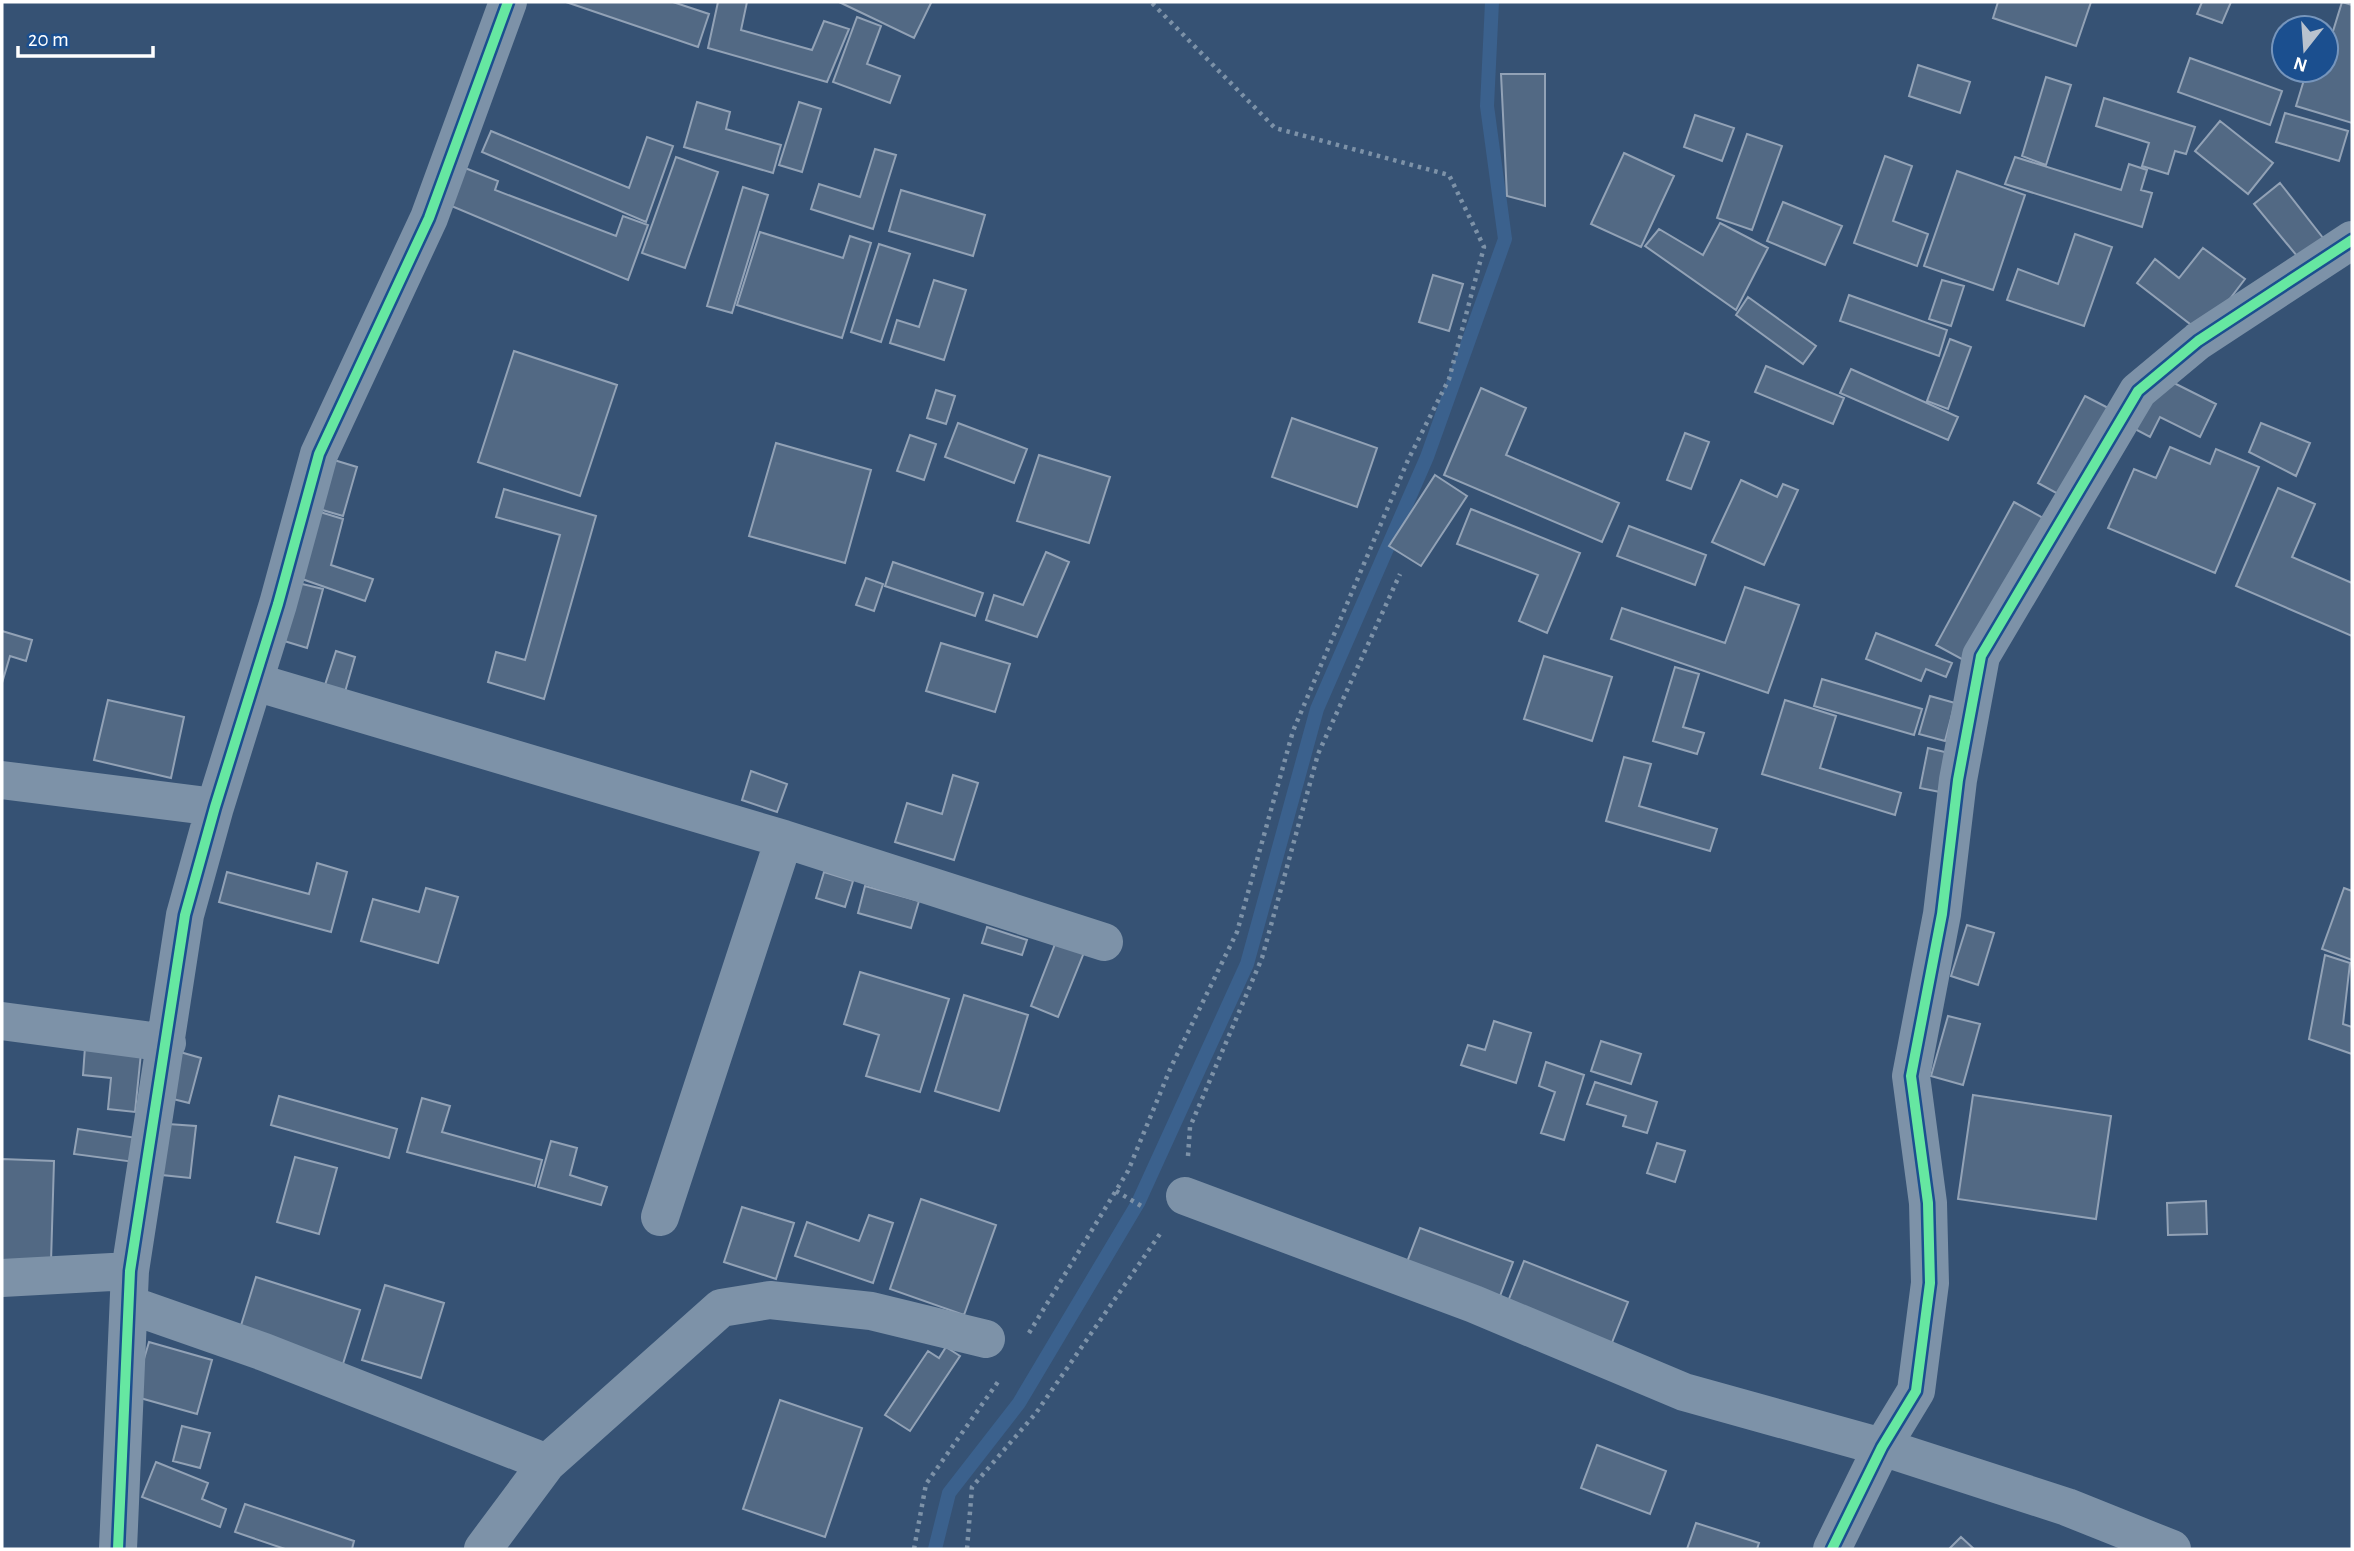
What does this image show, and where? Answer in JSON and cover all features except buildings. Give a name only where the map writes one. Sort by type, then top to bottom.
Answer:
[{"type":"street","points":[[118,1549],[130,1288],[185,915],[215,807],[255,682],[319,454],[429,218],[508,2]]},
{"type":"street","points":[[1832,1549],[1882,1447],[1916,1391],[1930,1283],[1928,1203],[1911,1076],[1942,914],[1958,780],[1981,656],[2138,391],[2198,341],[2352,240]]},
{"type":"street","points":[[255,682],[784,839],[1104,942]]},
{"type":"street","points":[[2,780],[215,807]]},
{"type":"street","points":[[660,1217],[784,839]]},
{"type":"street","points":[[2,1021],[167,1043]]},
{"type":"street","points":[[1185,1196],[1474,1304],[1684,1392],[1882,1447],[2067,1507],[2172,1549]]},
{"type":"street","points":[[2,1278],[130,1288],[264,1352],[547,1463]]},
{"type":"street","points":[[484,1549],[547,1463],[721,1308],[770,1300],[871,1311],[1005,1350]]},
{"type":"path","points":[[914,1549],[926,1484],[1005,1350],[1128,1171],[1171,1067],[1237,932],[1293,731],[1408,460],[1449,379],[1484,247],[1449,175],[1275,128],[1152,2]]},
{"type":"path","points":[[967,1549],[972,1487],[1036,1413],[1185,1196],[1190,1127],[1262,958],[1318,754],[1400,574]]},
{"type":"waterway","points":[[935,1549],[949,1493],[1019,1403],[1138,1203],[1247,964],[1317,709],[1427,457],[1505,239],[1487,106],[1492,2]]},
{"type":"cycle path","points":[[118,1549],[130,1271],[185,915],[215,807],[278,604],[319,454],[429,218],[508,2]]},
{"type":"cycle path","points":[[1832,1549],[1882,1447],[1916,1391],[1930,1283],[1928,1203],[1911,1076],[1942,914],[1958,780],[1981,656],[2138,391],[2198,341],[2352,240]]}]
